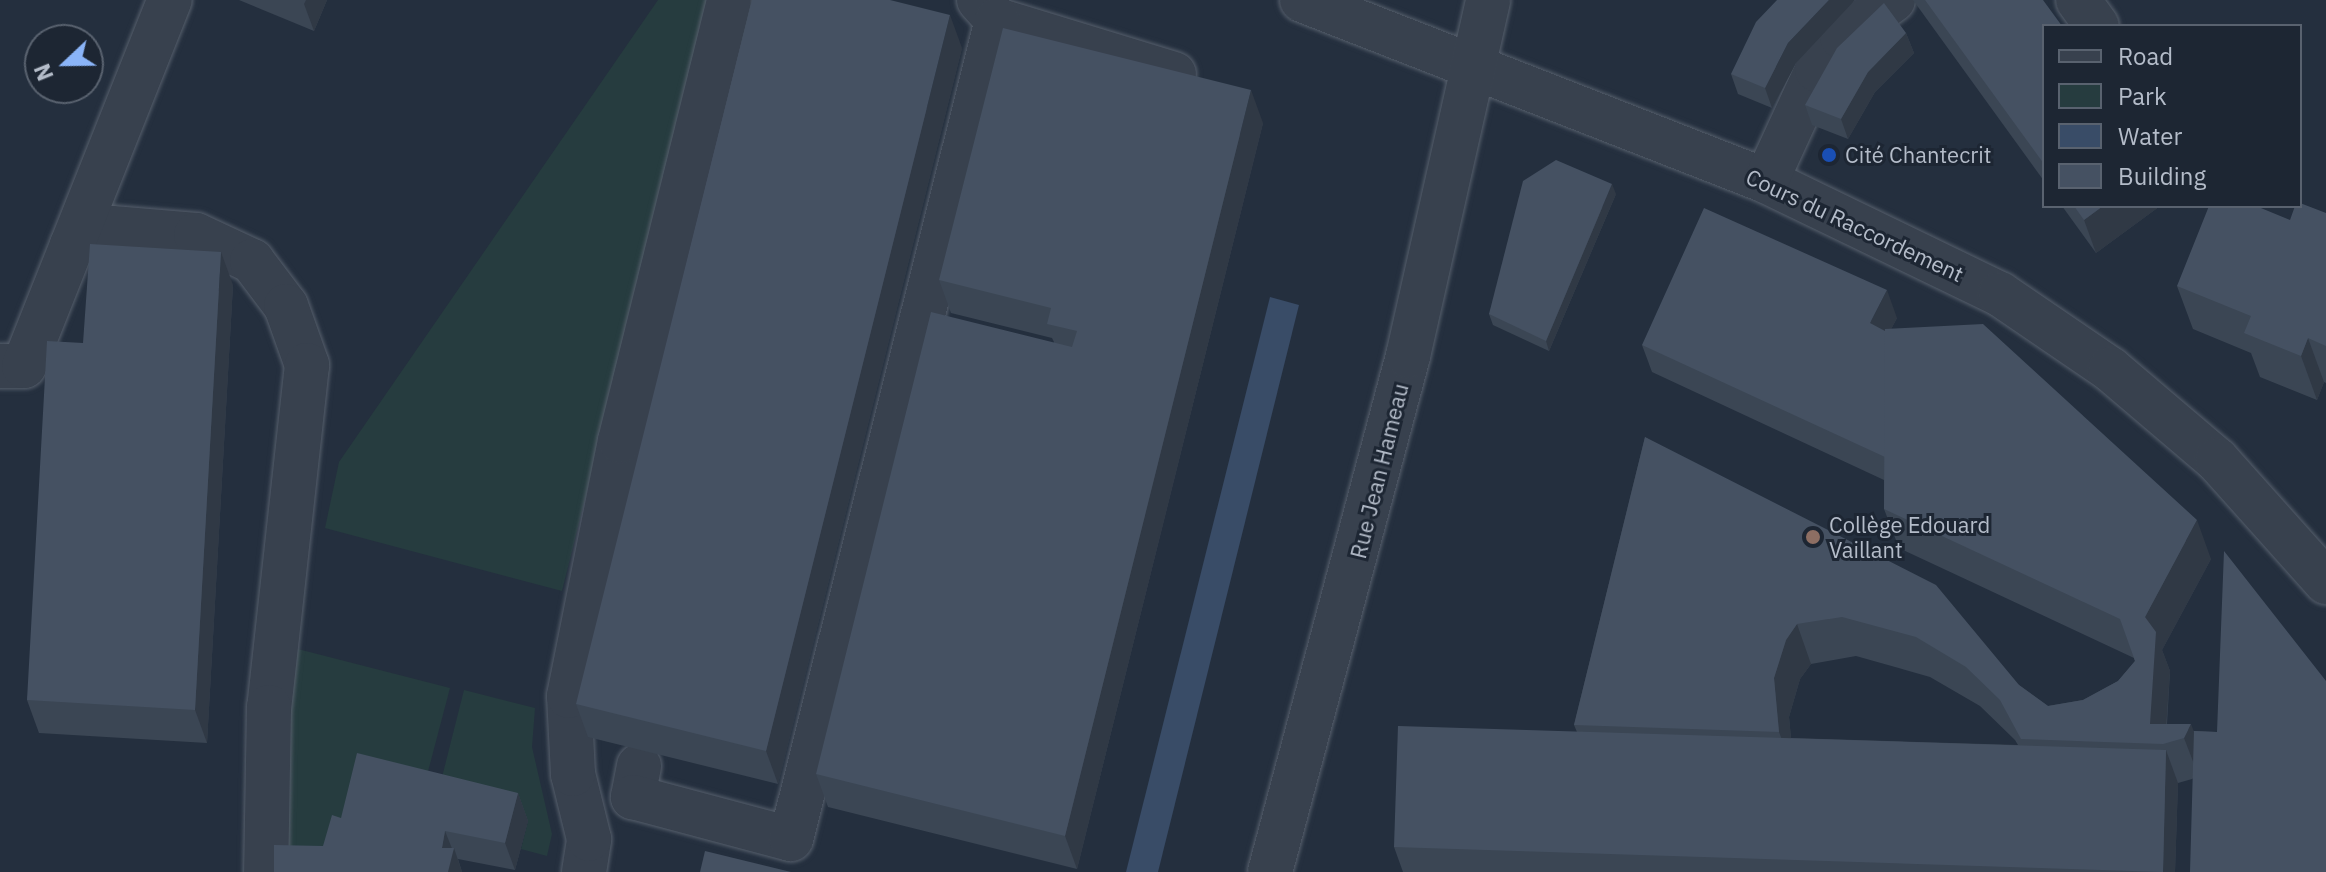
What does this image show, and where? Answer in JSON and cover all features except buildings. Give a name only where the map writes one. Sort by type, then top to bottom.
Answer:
[{"type":"street","points":[[0,366],[24,366],[170,0]]},
{"type":"street","points":[[584,872],[589,839],[573,774],[569,696],[620,441],[729,0]]},
{"type":"street","name":"Cours du Raccordement","points":[[1302,0],[1766,181],[2000,294],[2110,369],[2217,460],[2326,582]]},
{"type":"street","name":"Rue Jean Hameau","points":[[1270,872],[1319,704],[1477,67],[1488,0]]},
{"type":"street","points":[[1766,181],[1817,70],[1842,37],[1893,0]]},
{"type":"street","points":[[2078,0],[2096,24]]},
{"type":"street","points":[[639,766],[633,797],[791,839],[988,10],[1187,78],[1181,98]]},
{"type":"street","points":[[72,245],[112,228],[196,235],[252,261],[286,306],[307,365],[269,707],[266,872]]},
{"type":"green space","points":[[658,0],[710,0],[562,591],[325,528],[339,462]]},
{"type":"green space","points":[[290,647],[450,688],[425,783],[334,872],[284,872]]},
{"type":"green space","points":[[464,690],[535,708],[532,747],[552,834],[547,856],[521,849],[528,821],[439,789]]},
{"type":"water","points":[[1270,297],[1299,305],[1158,872],[1126,872]]},
{"type":"place","name":"Cité Chantecrit","points":[[1829,155]]},
{"type":"place","name":"Collège Edouard Vaillant","points":[[1813,537]]}]
